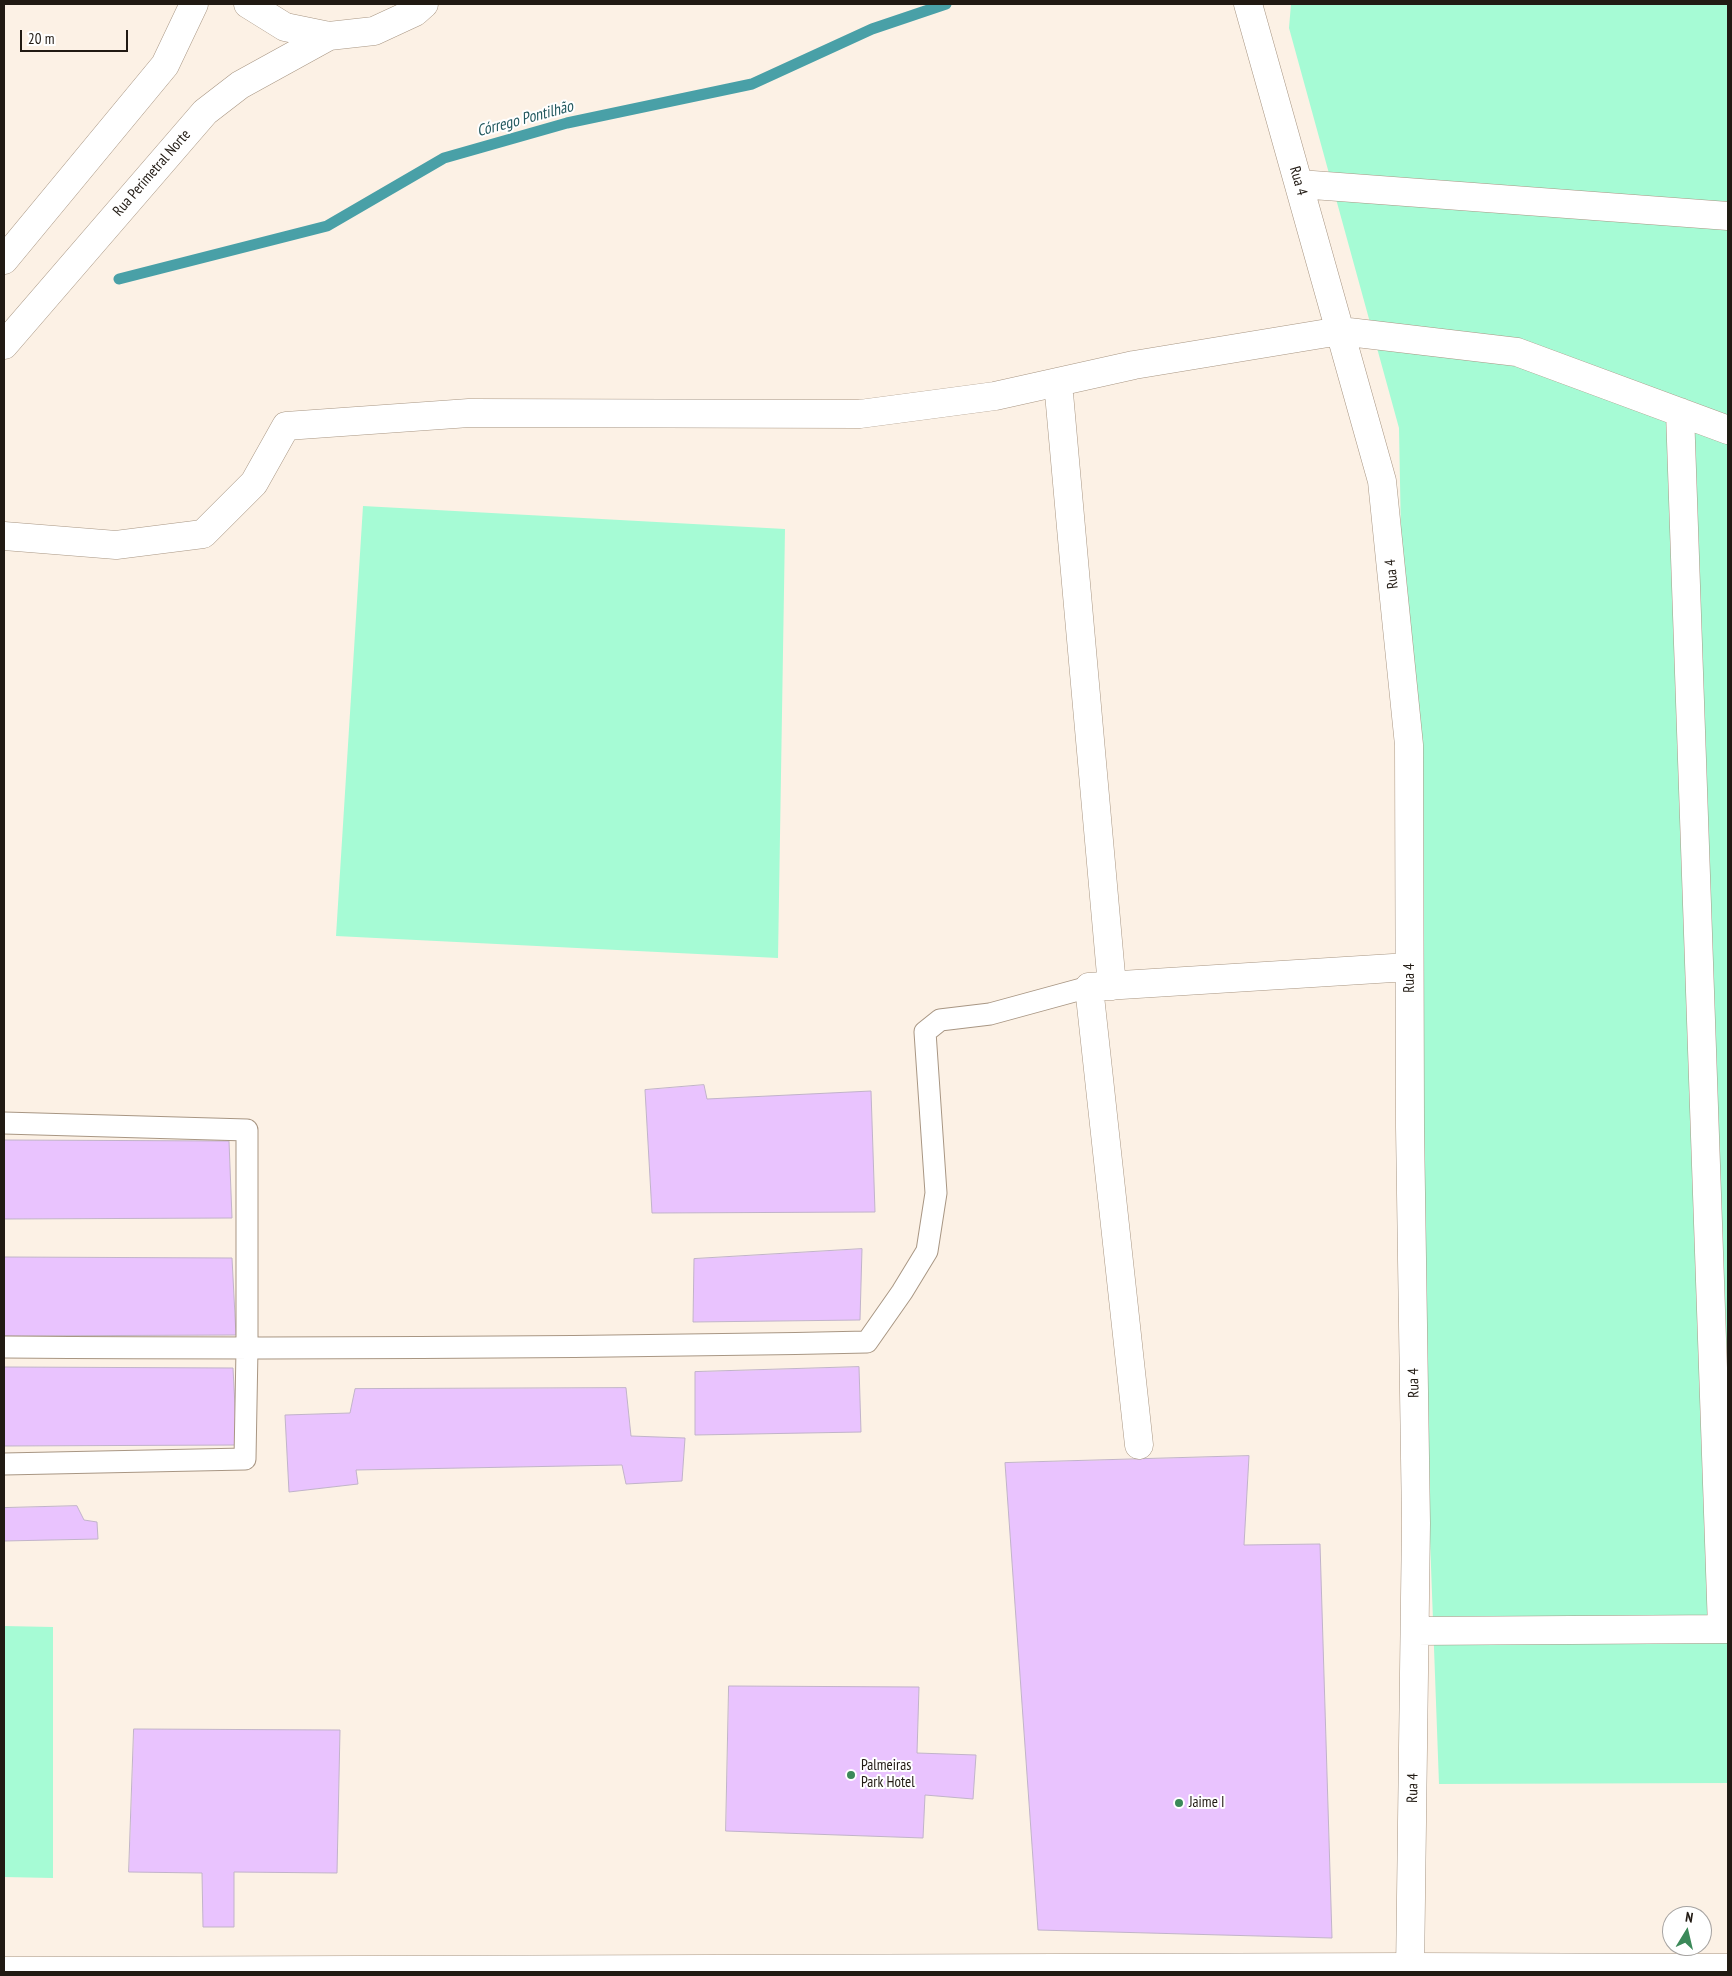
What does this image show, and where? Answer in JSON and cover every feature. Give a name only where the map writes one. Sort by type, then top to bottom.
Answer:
[{"type":"street","points":[[4,260],[164,65],[194,4]]},
{"type":"street","points":[[248,4],[285,27],[330,36],[374,31],[416,12],[424,4]]},
{"type":"street","name":"Rua 4","points":[[1248,4],[1382,481],[1409,745],[1416,1523],[1410,1970]]},
{"type":"street","name":"Rua Perimetral Norte","points":[[4,345],[204,112],[240,85],[330,36]]},
{"type":"street","points":[[1299,184],[1728,216]]},
{"type":"street","points":[[4,536],[116,545],[203,534],[254,483],[286,426],[469,413],[860,414],[995,396],[1134,365],[1340,331],[1517,352],[1728,430]]},
{"type":"street","points":[[1058,382],[1100,987],[1139,1445]]},
{"type":"street","points":[[1415,1631],[1725,1629],[1680,412]]},
{"type":"street","points":[[1100,987],[1410,967]]},
{"type":"street","points":[[4,1971],[1728,1968]]},
{"type":"lane","points":[[4,1347],[672,1346],[867,1342],[902,1292],[927,1251],[936,1193],[925,1032],[940,1020],[990,1014],[1100,987]]},
{"type":"lane","points":[[4,1123],[246,1130],[247,1348],[245,1459],[4,1464]]},
{"type":"green space","points":[[1291,4],[1728,4],[1728,1783],[1439,1784],[1409,967],[1399,428],[1289,28]]},
{"type":"green space","points":[[363,506],[785,529],[778,958],[336,936]]},
{"type":"green space","points":[[4,1626],[53,1627],[53,1878],[4,1877]]},
{"type":"building","points":[[704,1085],[707,1099],[871,1091],[875,1212],[652,1213],[645,1090]]},
{"type":"building","points":[[4,1140],[229,1141],[232,1218],[4,1219]]},
{"type":"building","points":[[862,1249],[860,1320],[693,1322],[694,1259]]},
{"type":"building","points":[[4,1257],[232,1258],[236,1335],[4,1336]]},
{"type":"building","points":[[4,1367],[233,1368],[237,1445],[4,1446]]},
{"type":"building","points":[[859,1367],[861,1432],[695,1435],[695,1372]]},
{"type":"building","points":[[626,1388],[631,1436],[685,1438],[682,1481],[626,1484],[622,1465],[356,1470],[358,1484],[289,1492],[285,1415],[350,1413],[355,1389]]},
{"type":"building","name":"Jaime I","points":[[1249,1456],[1244,1545],[1320,1544],[1332,1938],[1038,1930],[1005,1463]]},
{"type":"building","points":[[77,1506],[84,1520],[97,1522],[98,1539],[4,1541],[4,1508]]},
{"type":"building","name":"Palmeiras Park Hotel","points":[[729,1686],[919,1687],[917,1753],[976,1755],[973,1799],[925,1795],[923,1838],[726,1831]]},
{"type":"building","points":[[134,1729],[340,1730],[337,1873],[234,1872],[234,1927],[203,1927],[202,1873],[129,1872]]},
{"type":"waterway","name":"Córrego Pontilhão","points":[[119,279],[327,226],[444,158],[567,123],[752,84],[872,29],[946,4]]},
{"type":"place","name":"Palmeiras Park Hotel","points":[[851,1775]]},
{"type":"place","name":"Jaime I","points":[[1179,1803]]}]
